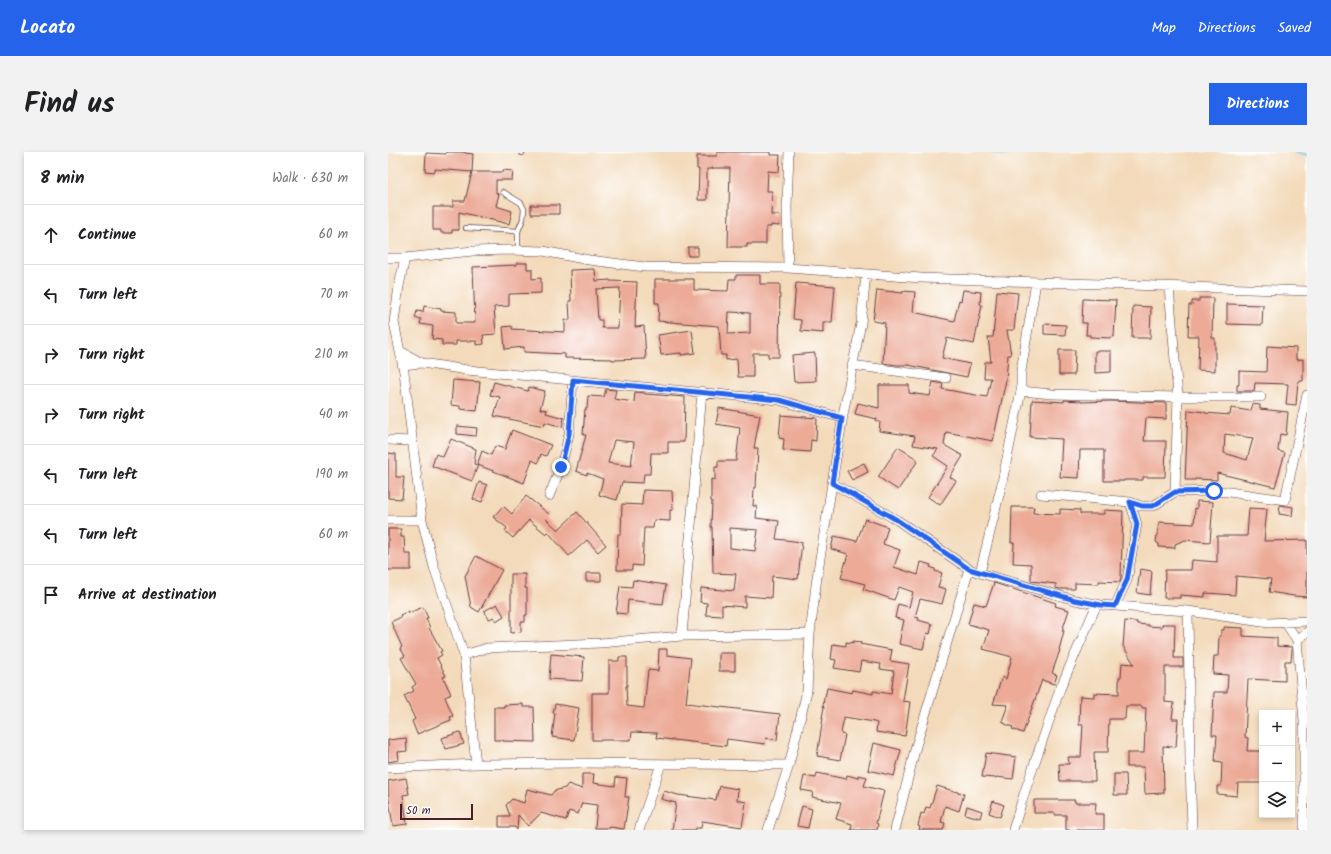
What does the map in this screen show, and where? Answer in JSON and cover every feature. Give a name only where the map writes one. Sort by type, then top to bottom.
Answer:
[{"type":"street","points":[[788,268],[787,206],[789,152]]},
{"type":"street","points":[[388,258],[405,258],[474,251],[518,250],[543,251],[589,260],[645,267],[788,268],[920,278],[1307,291]]},
{"type":"street","points":[[405,258],[394,322],[402,365],[422,520],[434,567],[448,612],[464,655],[476,764]]},
{"type":"street","points":[[768,830],[789,764],[807,691],[810,634],[817,577],[842,418],[861,323],[866,274]]},
{"type":"street","points":[[980,573],[1001,487],[1021,391],[1021,371],[1036,282]]},
{"type":"street","points":[[1169,287],[1178,397],[1175,492]]},
{"type":"street","points":[[400,351],[422,362],[467,370],[702,391],[779,400],[842,418]]},
{"type":"street","points":[[402,365],[422,362]]},
{"type":"street","points":[[852,365],[946,378]]},
{"type":"street","points":[[549,496],[561,467],[569,434],[573,380]]},
{"type":"street","points":[[682,636],[702,391]]},
{"type":"street","points":[[1021,391],[1052,394],[1261,397]]},
{"type":"street","points":[[1041,494],[1130,502],[1142,506],[1153,506],[1175,492],[1229,492],[1285,500],[1307,395]]},
{"type":"street","points":[[388,440],[412,441]]},
{"type":"street","points":[[832,483],[897,520],[969,569],[980,573],[1075,600],[1097,604],[1188,611],[1270,623],[1307,621]]},
{"type":"street","points":[[1115,606],[1127,580],[1137,524],[1130,502]]},
{"type":"street","points":[[388,520],[422,520]]},
{"type":"street","points":[[895,830],[916,746],[969,569]]},
{"type":"street","points":[[1013,830],[1060,689],[1097,604]]},
{"type":"street","points":[[1188,611],[1192,830]]},
{"type":"street","points":[[1286,622],[1297,640],[1304,721],[1304,830]]},
{"type":"street","points":[[1297,640],[1307,632]]},
{"type":"street","points":[[464,655],[487,648],[600,643],[682,636],[810,634]]},
{"type":"street","points":[[388,768],[476,764],[789,764]]},
{"type":"street","points":[[639,830],[661,764]]},
{"type":"lane","points":[[503,192],[521,203],[524,209],[523,219],[518,231],[518,250]]},
{"type":"lane","points":[[466,228],[518,231]]},
{"type":"building","points":[[446,152],[465,152],[473,154],[472,172],[435,169],[435,172],[425,171],[426,153],[446,154]]},
{"type":"building","points":[[717,152],[770,152],[770,155],[780,155],[779,172],[768,171],[767,191],[772,191],[771,215],[780,215],[779,226],[771,225],[771,227],[766,227],[766,244],[747,244],[747,247],[728,247],[730,168],[707,169],[707,200],[698,200],[699,169],[697,169],[697,156],[717,156]]},
{"type":"building","points":[[503,170],[513,171],[512,180],[496,180],[496,193],[499,194],[496,206],[512,211],[509,224],[459,212],[459,230],[452,230],[452,233],[441,233],[441,230],[433,230],[433,207],[453,207],[453,201],[465,201],[472,172],[503,172]]},
{"type":"building","points":[[531,205],[559,205],[559,214],[531,214]]},
{"type":"building","points":[[688,247],[698,247],[698,256],[688,256]]},
{"type":"building","points":[[517,263],[527,263],[527,269],[532,269],[532,279],[541,278],[541,293],[509,294],[509,306],[494,307],[496,334],[483,335],[484,344],[476,345],[476,341],[456,341],[456,345],[442,345],[442,340],[432,339],[433,326],[420,324],[421,319],[415,318],[417,311],[423,312],[424,306],[441,309],[441,311],[456,312],[456,323],[475,323],[473,267],[517,265]]},
{"type":"building","points":[[595,269],[596,281],[610,280],[637,282],[635,327],[644,326],[646,359],[612,360],[565,358],[565,354],[524,352],[524,347],[505,349],[503,327],[512,326],[512,329],[565,332],[565,320],[570,320],[570,270]],"holes":[[[620,288],[618,328],[602,328],[602,320],[598,320],[596,289]]]},
{"type":"building","points":[[736,275],[760,275],[760,284],[780,284],[779,357],[768,357],[768,353],[753,353],[753,377],[738,377],[737,359],[726,360],[726,355],[721,355],[719,326],[658,321],[659,303],[655,303],[655,279],[694,279],[694,290],[728,291],[729,279],[736,279]],"holes":[[[729,312],[750,313],[750,333],[728,334]]]},
{"type":"building","points":[[796,283],[835,286],[832,322],[823,322],[823,333],[801,331],[801,320],[793,319]]},
{"type":"building","points":[[877,290],[903,293],[903,291],[915,292],[913,312],[954,321],[963,290],[981,292],[980,304],[982,305],[974,344],[947,338],[942,358],[970,364],[967,377],[908,365],[883,363],[885,323],[873,321]]},
{"type":"building","points":[[997,291],[1018,293],[1014,330],[1007,330],[1011,355],[1008,355],[1006,380],[993,441],[946,432],[944,445],[963,456],[950,477],[956,481],[940,505],[928,497],[948,466],[933,456],[938,449],[913,445],[915,436],[879,431],[880,422],[876,421],[877,419],[855,414],[858,403],[879,408],[879,385],[909,385],[909,393],[930,396],[933,382],[943,384],[942,389],[987,397],[991,378],[984,378],[985,362],[991,362],[988,337],[993,337]]},
{"type":"building","points":[[1199,298],[1213,298],[1212,338],[1215,338],[1215,371],[1198,370],[1199,336],[1188,336],[1189,305],[1192,305],[1192,301],[1199,301]]},
{"type":"building","points":[[1083,299],[1116,300],[1114,337],[1090,337],[1090,335],[1086,335],[1087,323],[1082,323]]},
{"type":"building","points":[[1227,304],[1263,305],[1262,325],[1227,324]]},
{"type":"building","points":[[1133,306],[1151,307],[1150,338],[1132,338]]},
{"type":"building","points":[[1044,324],[1066,325],[1065,335],[1044,334]]},
{"type":"building","points":[[692,330],[695,353],[661,355],[658,335]]},
{"type":"building","points":[[1267,346],[1296,348],[1296,360],[1303,359],[1303,381],[1298,381],[1296,405],[1286,404],[1288,384],[1255,383],[1254,391],[1237,391],[1237,385],[1239,385],[1239,371],[1266,372]]},
{"type":"building","points":[[1059,350],[1075,350],[1074,375],[1059,375]]},
{"type":"building","points":[[1095,351],[1111,351],[1111,372],[1095,373]]},
{"type":"building","points":[[815,353],[816,381],[794,382],[792,355]]},
{"type":"building","points":[[453,380],[480,382],[477,411],[460,409],[460,406],[451,405]]},
{"type":"building","points":[[494,382],[528,391],[529,387],[545,391],[540,409],[547,410],[546,413],[564,418],[562,427],[545,422],[544,426],[494,416],[500,397],[490,395]]},
{"type":"building","points":[[606,389],[616,390],[614,399],[634,402],[635,392],[685,397],[684,442],[668,442],[668,453],[651,453],[650,474],[644,474],[643,483],[622,482],[617,500],[599,495],[603,479],[587,473],[587,475],[576,471],[586,435],[583,435],[585,409],[587,409],[588,396],[604,397]],"holes":[[[614,440],[634,442],[631,466],[608,463]]]},
{"type":"building","points":[[1032,400],[1064,402],[1064,400],[1081,402],[1110,401],[1166,403],[1166,419],[1146,418],[1144,441],[1166,441],[1165,477],[1143,477],[1143,480],[1104,481],[1104,450],[1080,450],[1079,478],[1060,477],[1062,439],[1030,437]]},
{"type":"building","points":[[1252,404],[1260,405],[1260,409],[1288,412],[1286,435],[1280,434],[1278,451],[1285,453],[1275,487],[1217,473],[1217,480],[1185,480],[1188,410],[1230,415],[1231,408],[1251,411]],"holes":[[[1225,434],[1253,438],[1247,460],[1224,453]]]},
{"type":"building","points":[[719,408],[760,415],[754,448],[758,448],[756,488],[754,488],[753,506],[757,506],[756,518],[779,521],[776,539],[802,542],[798,579],[772,576],[771,598],[745,596],[745,607],[722,605],[722,616],[706,615],[707,603],[700,602],[701,588],[734,591],[736,574],[713,573],[711,479],[715,480],[715,467],[718,467],[718,461],[736,461],[740,428],[716,424]],"holes":[[[730,528],[758,530],[755,551],[730,548]]]},
{"type":"building","points":[[781,415],[817,418],[816,441],[811,440],[810,452],[783,450],[784,439],[779,438]]},
{"type":"building","points":[[457,426],[477,428],[476,436],[457,434]]},
{"type":"building","points":[[512,430],[551,445],[546,456],[541,454],[538,463],[532,460],[524,483],[478,465],[472,481],[432,466],[436,454],[443,457],[451,439],[476,449],[474,464],[477,465],[482,451],[491,455],[495,446],[505,449]]},
{"type":"building","points":[[898,447],[917,459],[917,462],[898,490],[878,477]]},
{"type":"building","points":[[388,453],[396,454],[396,477],[404,477],[402,499],[388,498]]},
{"type":"building","points":[[864,463],[868,472],[852,480],[847,471]]},
{"type":"building","points":[[479,482],[487,485],[482,502],[473,499]]},
{"type":"building","points":[[643,490],[672,491],[673,510],[670,510],[670,521],[654,520],[653,528],[644,528],[642,566],[632,565],[632,570],[617,570],[618,534],[621,534],[622,504],[642,505]]},
{"type":"building","points":[[526,496],[549,514],[545,518],[558,530],[577,512],[606,545],[598,552],[587,540],[569,556],[548,532],[546,534],[529,520],[513,538],[505,531],[507,528],[493,517],[503,506],[512,514]]},
{"type":"building","points":[[1197,501],[1213,502],[1210,542],[1185,540],[1175,544],[1175,548],[1159,547],[1159,544],[1156,542],[1159,522],[1194,524]]},
{"type":"building","points":[[1280,505],[1293,507],[1292,516],[1279,514]]},
{"type":"building","points":[[1012,507],[1034,507],[1033,513],[1060,514],[1060,509],[1080,510],[1080,514],[1104,514],[1104,510],[1123,511],[1120,582],[1099,581],[1099,584],[1075,583],[1075,589],[1060,589],[1056,588],[1056,584],[1031,581],[1031,564],[1013,563],[1014,543],[1011,543]]},
{"type":"building","points":[[1249,508],[1267,509],[1264,541],[1307,540],[1307,597],[1269,592],[1271,579],[1236,576],[1235,595],[1205,593],[1205,597],[1180,595],[1180,598],[1164,598],[1165,570],[1191,570],[1192,560],[1217,562],[1217,536],[1247,536]]},
{"type":"building","points":[[865,519],[888,527],[883,544],[900,550],[894,567],[918,575],[921,562],[931,565],[930,567],[935,569],[935,571],[942,573],[938,587],[946,589],[942,604],[920,599],[915,617],[919,618],[918,620],[932,624],[930,634],[927,633],[923,649],[899,644],[904,620],[895,618],[898,604],[909,607],[913,592],[899,587],[894,600],[863,589],[865,584],[841,578],[848,554],[831,549],[834,536],[857,541]]},
{"type":"building","points":[[388,529],[401,529],[401,537],[404,537],[405,554],[411,554],[411,570],[388,570]]},
{"type":"building","points":[[476,556],[502,570],[479,612],[471,607],[465,576]]},
{"type":"building","points":[[1140,569],[1152,571],[1150,595],[1137,593]]},
{"type":"building","points":[[586,573],[601,573],[601,581],[586,581]]},
{"type":"building","points":[[511,574],[525,574],[525,588],[527,588],[527,615],[525,615],[525,622],[521,622],[521,632],[511,633]]},
{"type":"building","points":[[633,580],[666,585],[663,604],[628,600],[627,614],[616,613],[620,586],[632,587]]},
{"type":"building","points":[[994,583],[1056,603],[1055,606],[1069,610],[1062,631],[1064,631],[1060,650],[1052,673],[1057,675],[1054,684],[1042,680],[1023,733],[1012,729],[1013,727],[1002,721],[1008,705],[993,704],[1002,677],[1006,679],[1012,657],[983,649],[989,630],[968,624],[974,603],[986,606]]},
{"type":"building","points":[[497,604],[504,616],[496,621],[494,617],[489,619],[484,611]]},
{"type":"building","points":[[423,607],[428,618],[426,618],[429,628],[442,651],[440,652],[442,655],[437,658],[446,676],[443,677],[451,694],[445,697],[453,716],[450,717],[451,720],[417,734],[412,721],[415,719],[404,696],[414,691],[412,687],[416,684],[401,658],[405,656],[400,648],[402,647],[391,622],[401,617],[400,615]]},
{"type":"building","points":[[1125,621],[1137,622],[1137,624],[1148,626],[1162,627],[1162,624],[1175,624],[1174,658],[1183,658],[1183,667],[1165,667],[1165,702],[1174,703],[1172,719],[1178,719],[1176,747],[1163,746],[1164,793],[1145,794],[1144,767],[1127,767],[1127,753],[1144,753],[1146,708],[1142,708],[1142,706],[1126,706],[1125,719],[1109,719],[1108,752],[1094,752],[1095,781],[1060,781],[1059,764],[1069,764],[1068,757],[1081,757],[1083,725],[1079,725],[1080,696],[1094,697],[1094,693],[1119,694],[1119,677],[1121,677],[1122,663],[1134,664],[1123,646]]},
{"type":"building","points":[[1224,627],[1243,628],[1243,636],[1277,638],[1277,646],[1292,647],[1291,661],[1285,661],[1285,681],[1248,679],[1245,737],[1248,738],[1247,751],[1259,751],[1259,783],[1238,783],[1237,796],[1217,794],[1217,786],[1221,786],[1222,762],[1215,761],[1217,735],[1212,735],[1214,692],[1227,692],[1228,675],[1213,674],[1214,656],[1218,656],[1219,636],[1221,636],[1221,630],[1224,630]]},
{"type":"building","points":[[853,641],[861,642],[860,644],[892,650],[890,661],[909,664],[903,701],[910,702],[905,736],[876,732],[877,723],[844,717],[841,734],[845,735],[840,760],[817,756],[823,718],[824,697],[827,688],[852,693],[853,690],[873,694],[873,691],[891,694],[894,671],[880,669],[881,664],[861,661],[859,672],[834,668],[836,660],[831,659],[833,644],[846,646],[846,642],[853,643]]},
{"type":"building","points":[[659,649],[667,649],[667,655],[691,658],[686,703],[780,714],[777,740],[766,738],[765,744],[727,739],[726,746],[656,738],[657,733],[632,732],[631,740],[592,740],[592,693],[609,693],[609,661],[619,661],[619,657],[627,657],[627,706],[644,708],[648,670],[658,671]]},
{"type":"building","points":[[719,653],[735,653],[735,671],[719,671]]},
{"type":"building","points":[[551,654],[584,657],[582,681],[549,679]]},
{"type":"building","points":[[523,704],[523,707],[534,707],[535,742],[494,740],[494,707]]},
{"type":"building","points":[[555,704],[579,708],[574,740],[552,737]]},
{"type":"building","points":[[460,732],[464,744],[446,749],[442,738]]},
{"type":"building","points":[[406,738],[407,751],[398,752],[399,760],[388,762],[388,740]]},
{"type":"building","points":[[874,743],[901,750],[894,776],[868,770]]},
{"type":"building","points":[[986,753],[1016,757],[1013,779],[982,777]]},
{"type":"building","points":[[817,773],[846,779],[847,775],[858,778],[858,775],[867,777],[864,786],[884,791],[876,823],[878,824],[877,830],[851,830],[852,824],[836,819],[841,803],[812,797],[813,792],[801,790],[804,776],[816,778]]},
{"type":"building","points":[[582,774],[594,774],[593,783],[615,786],[616,777],[627,778],[625,797],[629,797],[624,829],[610,827],[595,828],[597,805],[582,803],[578,814],[569,811],[566,820],[541,813],[528,826],[518,815],[517,830],[515,827],[499,827],[499,816],[510,816],[506,805],[512,799],[524,803],[527,789],[551,795],[554,791],[565,788],[568,784],[582,789]]},
{"type":"building","points":[[1114,774],[1126,774],[1127,795],[1114,795]]},
{"type":"building","points":[[406,778],[409,794],[403,795],[407,824],[393,826],[388,793],[388,781]]},
{"type":"building","points":[[720,786],[738,789],[737,800],[746,802],[742,827],[702,821],[701,828],[696,828],[695,830],[672,830],[676,803],[661,799],[664,791],[678,795],[716,800]]},
{"type":"building","points":[[937,786],[964,794],[959,811],[945,806],[941,822],[945,823],[943,830],[919,830],[920,827],[918,826],[921,813],[924,814],[926,807],[930,808]]},
{"type":"building","points":[[1034,800],[1075,800],[1075,803],[1096,803],[1095,814],[1104,814],[1104,830],[1066,830],[1066,815],[1055,815],[1055,813],[1034,813]]},
{"type":"building","points":[[993,801],[1004,805],[1000,817],[989,813]]},
{"type":"building","points":[[802,806],[812,809],[808,828],[797,826]]},
{"type":"building","points":[[967,806],[982,811],[980,818],[965,814]]},
{"type":"waterway","points":[[991,152],[1004,155],[1014,152]]},
{"type":"waterway","points":[[1295,152],[1307,155]]},
{"type":"route","points":[[561,467],[569,434],[573,380],[702,391],[779,400],[842,418],[832,483],[897,520],[969,569],[1075,600],[1115,606],[1127,580],[1137,524],[1130,502],[1142,506],[1153,506],[1175,492],[1214,491]]}]
